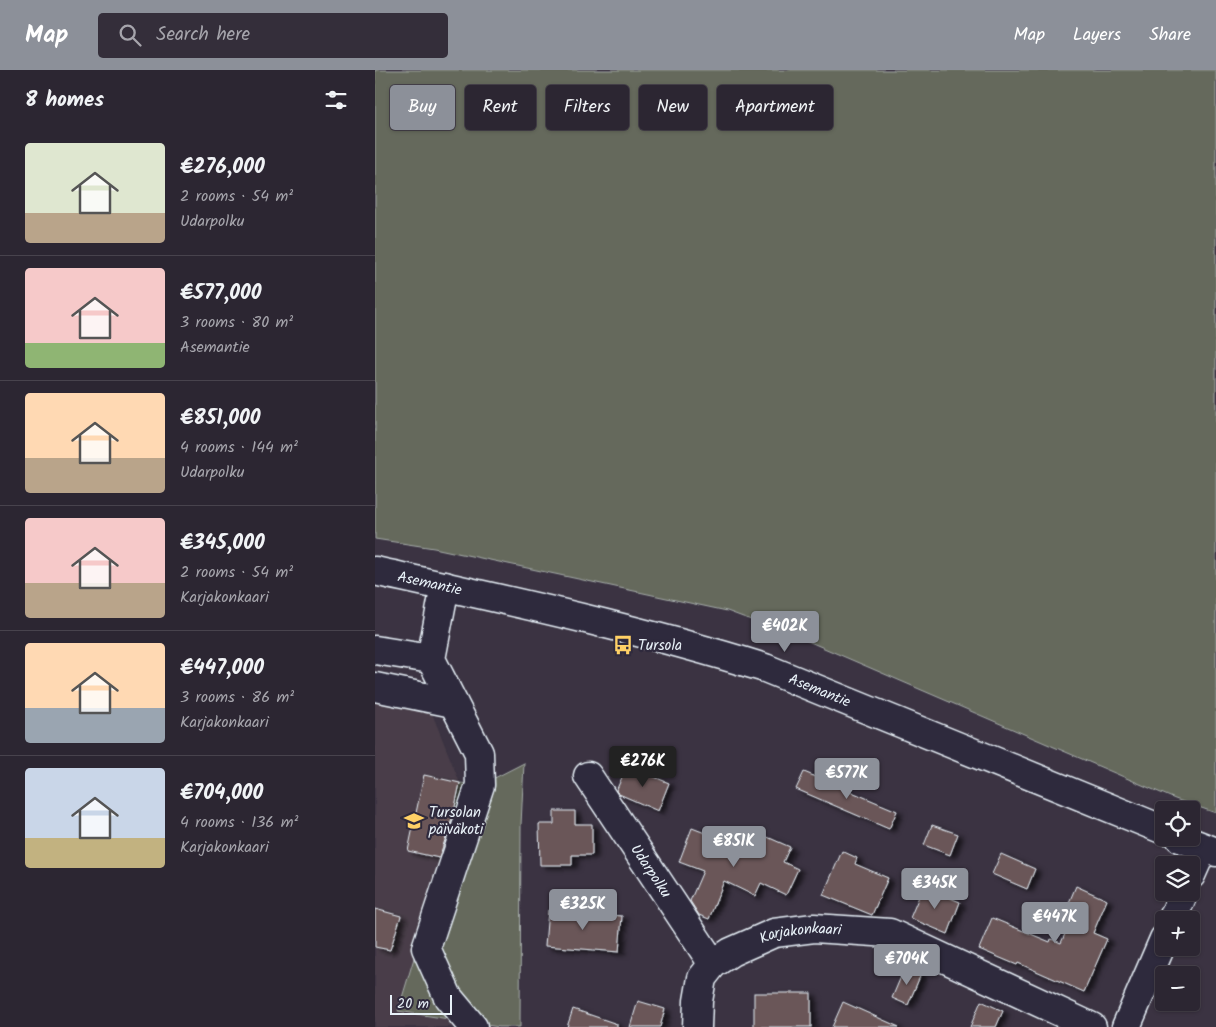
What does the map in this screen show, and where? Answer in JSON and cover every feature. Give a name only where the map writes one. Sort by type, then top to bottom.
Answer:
[{"type":"street","name":"Asemantie","points":[[375,570],[634,631],[765,668],[1155,826]]},
{"type":"street","points":[[445,586],[431,660],[479,753],[481,785],[426,948],[448,997],[473,1027]]},
{"type":"street","points":[[375,650],[431,660]]},
{"type":"street","points":[[375,687],[453,703]]},
{"type":"street","name":"Udarpolku","points":[[588,776],[713,964]]},
{"type":"street","name":"Karjakonkaari","points":[[697,1027],[698,1001],[702,978],[713,964],[731,952],[774,933],[814,928],[890,933],[1092,1027]]},
{"type":"street","points":[[1126,1027],[1157,956]]},
{"type":"shaded area","name":"Tursolan päiväkoti","points":[[375,695],[429,706],[460,783],[444,859],[398,1011],[499,1027],[375,1027]]},
{"type":"green space","points":[[375,70],[1216,70],[1216,813],[1200,808],[1200,801],[1181,801],[1175,799],[810,642],[727,611],[434,548],[375,539]]},
{"type":"green space","points":[[524,763],[521,825],[520,1027],[499,1027],[398,1011],[444,859],[460,783],[481,785]]},
{"type":"building","points":[[627,766],[669,783],[658,811],[616,791]]},
{"type":"building","points":[[804,772],[897,811],[889,829],[796,789]]},
{"type":"building","points":[[424,775],[460,783],[453,816],[439,858],[408,851]]},
{"type":"building","points":[[554,811],[575,811],[575,824],[592,824],[592,855],[572,855],[572,865],[540,865],[539,824],[554,824]]},
{"type":"building","points":[[932,825],[958,834],[950,855],[924,845]]},
{"type":"building","points":[[692,828],[757,853],[765,836],[790,847],[783,862],[798,869],[786,895],[761,883],[755,896],[724,881],[709,919],[699,915],[690,901],[703,871],[679,862]]},
{"type":"building","points":[[842,851],[857,858],[855,864],[888,878],[872,915],[823,895]]},
{"type":"building","points":[[1001,854],[1035,869],[1027,889],[992,874]]},
{"type":"building","points":[[1076,886],[1107,900],[1093,933],[1107,939],[1084,992],[1018,963],[1017,965],[979,949],[992,918],[1050,942],[1051,939],[1061,943],[1076,909],[1068,905]]},
{"type":"building","points":[[923,887],[960,902],[948,934],[910,918]]},
{"type":"building","points":[[375,909],[401,916],[390,950],[375,947]]},
{"type":"building","points":[[548,910],[622,916],[619,952],[545,946]]},
{"type":"building","points":[[905,967],[921,974],[908,1005],[892,998]]},
{"type":"building","points":[[754,993],[811,993],[811,1027],[754,1027]]},
{"type":"building","points":[[638,1001],[665,1009],[660,1027],[630,1027]]},
{"type":"building","points":[[981,1001],[1003,1011],[996,1027],[970,1027]]},
{"type":"building","points":[[843,1002],[899,1027],[832,1027]]},
{"type":"building","points":[[573,1009],[617,1024],[617,1027],[567,1027]]},
{"type":"place","name":"Tursola","points":[[623,645]]},
{"type":"place","name":"Tursolan päiväkoti","points":[[414,821]]}]
